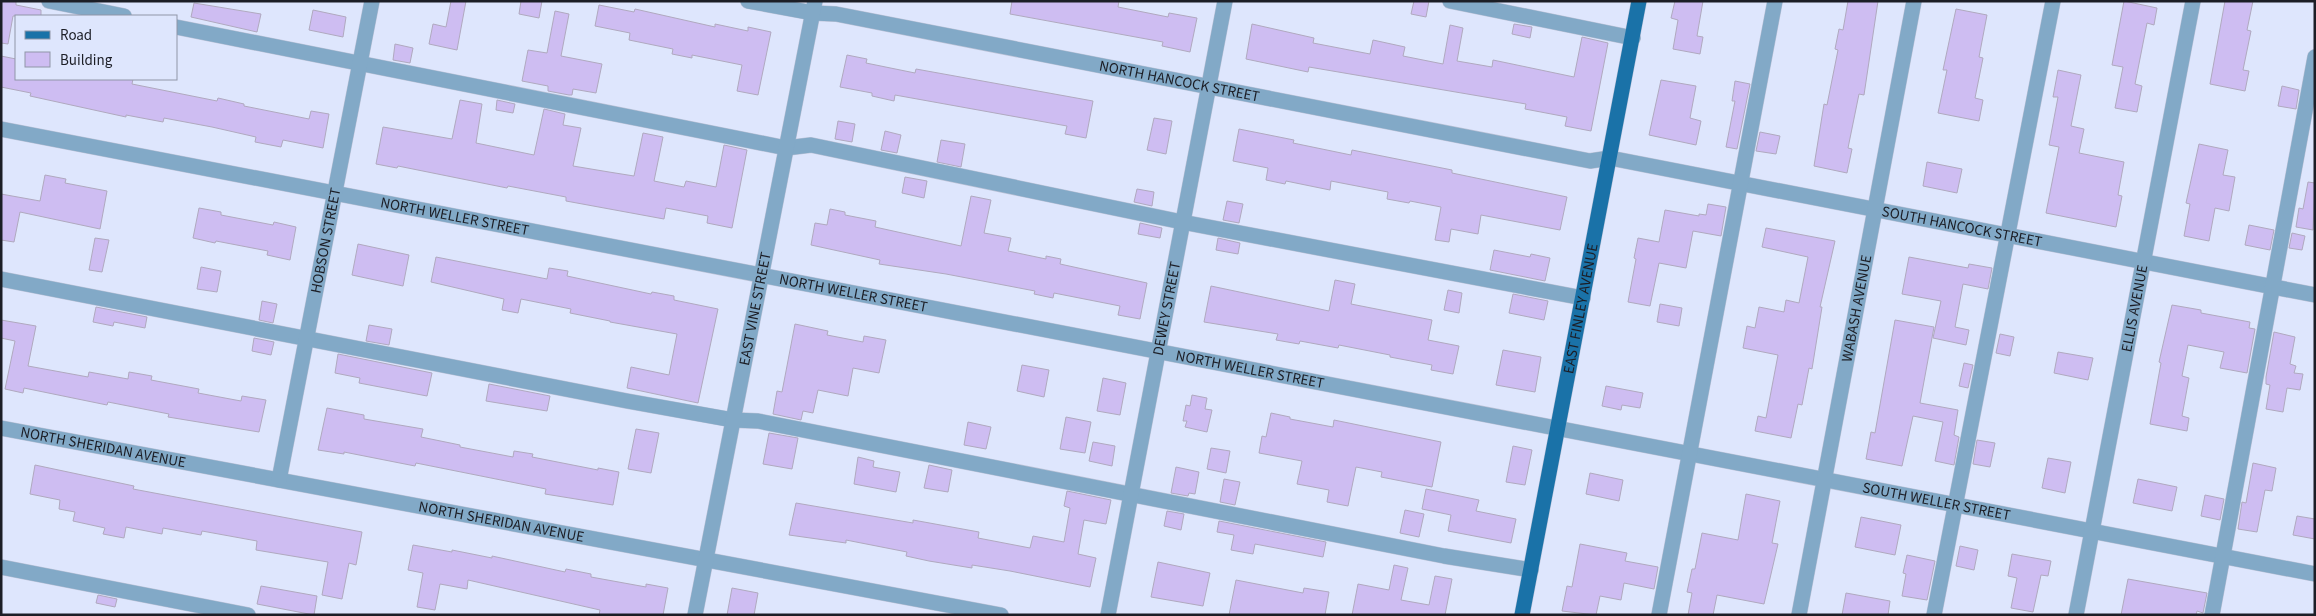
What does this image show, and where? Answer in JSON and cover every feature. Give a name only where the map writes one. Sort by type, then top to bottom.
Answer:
[{"type":"main road","name":"EAST FINLEY AVENUE","points":[[1522,615],[1639,1]]},
{"type":"street","points":[[49,1],[119,15]]},
{"type":"street","name":"HOBSON STREET","points":[[279,480],[372,1]]},
{"type":"street","name":"NORTH HANCOCK STREET","points":[[748,1],[814,7],[836,14],[1208,88],[1590,161],[1610,158]]},
{"type":"street","name":"DEWEY STREET","points":[[1108,615],[1225,1]]},
{"type":"street","points":[[1450,1],[1632,38]]},
{"type":"street","points":[[1659,615],[1775,1]]},
{"type":"street","name":"WABASH AVENUE","points":[[1799,615],[1914,1]]},
{"type":"street","points":[[1934,615],[2053,1]]},
{"type":"street","name":"ELLIS AVENUE","points":[[2076,615],[2193,1]]},
{"type":"street","name":"EAST VINE STREET","points":[[695,615],[814,7]]},
{"type":"street","points":[[178,26],[786,148],[811,145],[1182,222],[1582,298]]},
{"type":"street","points":[[2212,615],[2315,57]]},
{"type":"street","name":"NORTH WELLER STREET","points":[[1,129],[1558,428]]},
{"type":"street","name":"SOUTH HANCOCK STREET","points":[[1610,158],[2315,295]]},
{"type":"street","points":[[1,279],[733,420],[758,421],[1431,553],[1530,570]]},
{"type":"street","name":"NORTH SHERIDAN AVENUE","points":[[1,428],[706,558],[1002,615]]},
{"type":"street","name":"SOUTH WELLER STREET","points":[[1558,428],[2315,574]]},
{"type":"street","points":[[1,567],[248,615]]},
{"type":"building","points":[[1,1],[16,1],[16,5],[41,10],[41,15],[13,16],[8,44],[1,43]]},
{"type":"building","points":[[451,1],[466,1],[457,50],[429,44],[433,24],[446,27]]},
{"type":"building","points":[[521,1],[542,1],[539,18],[519,14]]},
{"type":"building","points":[[1012,1],[1119,1],[1118,7],[1168,17],[1169,13],[1197,18],[1190,52],[1162,46],[1163,42],[1010,14]]},
{"type":"building","points":[[1414,1],[1429,1],[1426,17],[1411,14]]},
{"type":"building","points":[[1675,1],[1703,1],[1697,36],[1703,37],[1700,54],[1673,49],[1678,20],[1671,18]]},
{"type":"building","points":[[1848,1],[1878,1],[1864,95],[1859,94],[1848,148],[1852,149],[1847,173],[1814,166],[1824,104],[1827,105],[1838,50],[1835,49],[1839,29],[1843,30]]},
{"type":"building","points":[[2124,1],[2157,8],[2154,25],[2147,23],[2135,84],[2142,86],[2137,112],[2115,108],[2123,67],[2112,65]]},
{"type":"building","points":[[2225,1],[2253,1],[2247,30],[2251,31],[2243,70],[2249,71],[2245,91],[2210,84]]},
{"type":"building","points":[[194,3],[261,14],[257,32],[191,17]]},
{"type":"building","points":[[599,5],[634,12],[635,9],[715,27],[715,24],[748,31],[748,27],[771,32],[758,95],[737,91],[742,65],[692,55],[692,58],[672,54],[673,49],[629,40],[630,33],[595,26]]},
{"type":"building","points":[[1956,9],[1987,15],[1979,57],[1983,58],[1975,98],[1983,100],[1979,121],[1938,113],[1947,70],[1943,70]]},
{"type":"building","points":[[313,10],[346,17],[343,37],[309,30]]},
{"type":"building","points":[[555,11],[569,14],[561,56],[602,64],[596,93],[573,89],[572,95],[569,95],[548,91],[548,86],[522,81],[528,50],[547,53]]},
{"type":"building","points":[[1252,24],[1314,38],[1313,43],[1370,54],[1373,40],[1405,47],[1403,56],[1443,64],[1450,25],[1463,28],[1457,61],[1492,67],[1493,60],[1574,77],[1582,37],[1608,43],[1591,131],[1565,126],[1567,117],[1525,109],[1526,104],[1309,67],[1308,72],[1246,59]]},
{"type":"building","points":[[1514,24],[1532,27],[1530,38],[1512,34]]},
{"type":"building","points":[[395,44],[413,48],[410,63],[393,60]]},
{"type":"building","points":[[847,55],[867,59],[866,63],[915,73],[916,69],[1093,101],[1086,138],[1065,134],[1067,126],[895,95],[894,101],[872,96],[872,93],[840,87]]},
{"type":"building","points":[[1,56],[15,59],[15,80],[133,80],[132,84],[217,101],[218,98],[244,104],[244,106],[309,119],[311,111],[329,114],[323,148],[283,140],[281,147],[255,142],[256,137],[212,127],[164,118],[163,122],[126,115],[126,117],[30,96],[31,93],[1,87]]},
{"type":"building","points":[[2058,70],[2081,75],[2071,126],[2084,129],[2079,153],[2124,162],[2118,195],[2122,196],[2116,227],[2046,213],[2059,147],[2049,145],[2058,97],[2053,97]]},
{"type":"building","points":[[1661,80],[1696,86],[1690,118],[1701,121],[1696,145],[1649,135]]},
{"type":"building","points":[[1735,81],[1750,84],[1737,149],[1726,147],[1735,101],[1732,101]]},
{"type":"building","points":[[2282,86],[2299,90],[2296,109],[2278,106]]},
{"type":"building","points":[[460,100],[482,104],[476,143],[534,155],[544,109],[565,114],[563,125],[581,128],[573,166],[634,176],[643,133],[663,137],[654,181],[684,187],[686,181],[716,187],[724,145],[747,150],[732,228],[707,223],[708,216],[666,208],[664,219],[566,201],[566,197],[508,186],[507,188],[398,166],[397,168],[376,164],[383,127],[452,139]]},
{"type":"building","points":[[497,100],[515,104],[513,113],[496,110]]},
{"type":"building","points":[[1154,118],[1172,121],[1166,154],[1147,150]]},
{"type":"building","points":[[838,121],[855,124],[852,142],[835,139]]},
{"type":"building","points":[[1239,129],[1294,140],[1293,143],[1351,155],[1352,150],[1452,170],[1452,173],[1567,197],[1560,230],[1481,215],[1478,234],[1451,229],[1449,242],[1435,240],[1441,207],[1387,199],[1388,192],[1331,181],[1330,190],[1286,181],[1285,184],[1266,180],[1268,168],[1233,161]]},
{"type":"building","points":[[885,131],[901,135],[897,153],[881,150]]},
{"type":"building","points":[[1760,132],[1780,136],[1776,154],[1756,151]]},
{"type":"building","points":[[941,140],[965,144],[961,167],[937,162]]},
{"type":"building","points":[[2199,144],[2228,150],[2223,175],[2235,177],[2229,211],[2215,208],[2209,241],[2184,236],[2190,204],[2186,203]]},
{"type":"building","points":[[1927,162],[1962,169],[1957,193],[1923,186]]},
{"type":"building","points":[[45,175],[66,179],[65,183],[107,191],[100,229],[20,212],[14,242],[1,240],[1,194],[40,201]]},
{"type":"building","points":[[905,177],[927,181],[924,198],[902,193]]},
{"type":"building","points":[[2308,182],[2315,183],[2313,230],[2296,227],[2299,208],[2303,209]]},
{"type":"building","points":[[1137,189],[1154,192],[1152,206],[1134,202]]},
{"type":"building","points":[[971,196],[991,200],[984,233],[1011,238],[1008,251],[1046,259],[1046,256],[1061,259],[1060,264],[1147,283],[1140,319],[1118,315],[1120,306],[1054,293],[1053,298],[1034,294],[1035,291],[946,274],[879,264],[880,260],[811,245],[815,223],[827,225],[830,209],[845,212],[845,215],[876,221],[875,227],[961,246]]},
{"type":"building","points":[[1227,201],[1243,204],[1239,223],[1223,220]]},
{"type":"building","points":[[1708,204],[1726,207],[1721,236],[1693,231],[1686,268],[1659,263],[1650,306],[1628,302],[1638,238],[1659,242],[1665,210],[1699,216],[1699,214],[1706,215]]},
{"type":"building","points":[[199,208],[221,212],[221,215],[273,225],[274,222],[296,227],[290,260],[267,255],[268,251],[193,238]]},
{"type":"building","points":[[1140,223],[1162,228],[1160,238],[1138,234]]},
{"type":"building","points":[[2249,225],[2274,230],[2270,250],[2245,245]]},
{"type":"building","points":[[1766,228],[1835,241],[1820,307],[1822,307],[1812,369],[1809,368],[1802,405],[1798,404],[1791,438],[1755,431],[1758,416],[1766,418],[1778,355],[1743,348],[1747,326],[1755,328],[1759,307],[1784,312],[1786,300],[1799,303],[1808,257],[1762,247]]},
{"type":"building","points":[[2292,233],[2305,236],[2302,250],[2289,248]]},
{"type":"building","points":[[95,238],[109,240],[102,272],[89,270]]},
{"type":"building","points":[[1218,238],[1240,243],[1238,254],[1216,250]]},
{"type":"building","points":[[358,244],[409,255],[403,286],[352,275]]},
{"type":"building","points":[[1494,250],[1530,257],[1531,254],[1550,258],[1545,281],[1490,270]]},
{"type":"building","points":[[436,257],[547,279],[549,268],[568,271],[567,276],[651,294],[652,292],[674,296],[674,300],[718,309],[698,403],[627,388],[631,367],[669,375],[677,334],[610,322],[570,313],[571,309],[521,299],[518,313],[502,310],[504,299],[431,282]]},
{"type":"building","points":[[1909,257],[1968,268],[1969,264],[1992,268],[1988,289],[1963,284],[1955,327],[1969,330],[1966,345],[1933,338],[1941,301],[1902,294]]},
{"type":"building","points":[[201,267],[221,271],[217,292],[197,289]]},
{"type":"building","points":[[1335,280],[1355,284],[1351,304],[1432,320],[1428,340],[1459,346],[1453,374],[1431,370],[1432,365],[1390,357],[1390,355],[1339,345],[1338,348],[1300,341],[1299,344],[1276,340],[1278,334],[1204,322],[1211,286],[1329,311]]},
{"type":"building","points":[[1448,290],[1462,293],[1459,313],[1444,310]]},
{"type":"building","points":[[1513,294],[1548,301],[1544,320],[1509,313]]},
{"type":"building","points":[[262,301],[277,304],[273,323],[259,320]]},
{"type":"building","points":[[1660,304],[1682,308],[1679,326],[1657,322]]},
{"type":"building","points":[[2172,305],[2201,310],[2201,313],[2250,322],[2249,328],[2255,329],[2247,373],[2220,368],[2224,352],[2188,345],[2182,376],[2189,378],[2182,416],[2189,418],[2187,431],[2150,424],[2161,363],[2159,362]]},
{"type":"building","points":[[96,307],[147,317],[145,328],[114,322],[113,326],[93,322]]},
{"type":"building","points":[[1,320],[36,326],[28,366],[88,377],[89,372],[128,379],[129,372],[152,376],[151,380],[199,389],[198,393],[241,401],[242,396],[266,400],[259,432],[168,417],[169,414],[108,402],[107,405],[24,388],[23,393],[5,389],[15,341],[1,338]]},
{"type":"building","points":[[1895,320],[1934,327],[1920,403],[1958,410],[1954,435],[1959,437],[1954,465],[1935,461],[1943,422],[1913,416],[1902,466],[1866,459],[1871,432],[1875,433]]},
{"type":"building","points":[[795,324],[828,331],[827,335],[863,342],[864,336],[886,340],[879,373],[853,368],[848,396],[818,390],[813,413],[803,411],[801,420],[773,414],[777,391],[782,392]]},
{"type":"building","points":[[369,325],[392,329],[389,345],[366,341]]},
{"type":"building","points":[[2274,332],[2295,337],[2290,364],[2296,366],[2294,373],[2303,374],[2300,390],[2287,388],[2283,412],[2266,409],[2270,385],[2266,384],[2266,377]]},
{"type":"building","points":[[2000,334],[2014,337],[2010,356],[1996,353]]},
{"type":"building","points":[[254,338],[274,342],[271,355],[252,351]]},
{"type":"building","points":[[1503,350],[1541,357],[1535,392],[1496,385]]},
{"type":"building","points":[[2058,352],[2093,358],[2088,380],[2054,373]]},
{"type":"building","points":[[338,354],[432,373],[427,396],[359,383],[360,378],[335,373]]},
{"type":"building","points":[[1964,363],[1973,365],[1968,388],[1959,386]]},
{"type":"building","points":[[1022,365],[1049,370],[1044,397],[1017,391]]},
{"type":"building","points":[[1103,378],[1126,383],[1120,415],[1097,411]]},
{"type":"building","points":[[489,384],[550,396],[547,411],[486,401]]},
{"type":"building","points":[[1606,386],[1643,393],[1640,408],[1622,405],[1621,410],[1602,406]]},
{"type":"building","points":[[1192,395],[1207,398],[1205,409],[1212,410],[1207,432],[1185,427],[1187,421],[1183,421],[1186,405],[1190,406]]},
{"type":"building","points":[[327,408],[364,415],[364,419],[423,429],[421,437],[460,445],[460,447],[513,457],[514,451],[533,454],[532,457],[598,470],[598,468],[619,472],[613,505],[545,494],[546,489],[416,463],[415,466],[344,452],[344,454],[318,450]]},
{"type":"building","points":[[1271,413],[1290,417],[1290,419],[1333,427],[1334,420],[1441,442],[1432,487],[1381,477],[1382,472],[1356,467],[1348,506],[1327,502],[1329,490],[1297,484],[1302,461],[1259,453],[1262,436],[1266,437]]},
{"type":"building","points":[[1066,417],[1091,422],[1085,453],[1060,449]]},
{"type":"building","points":[[968,422],[991,427],[986,449],[964,445]]},
{"type":"building","points":[[636,429],[659,433],[651,473],[628,469]]},
{"type":"building","points":[[769,433],[798,438],[792,469],[763,464]]},
{"type":"building","points":[[1977,440],[1995,443],[1990,467],[1973,464]]},
{"type":"building","points":[[1093,442],[1115,446],[1112,466],[1089,461]]},
{"type":"building","points":[[1513,446],[1532,450],[1525,485],[1506,482]]},
{"type":"building","points":[[1211,448],[1230,451],[1226,473],[1207,469]]},
{"type":"building","points":[[858,457],[874,461],[873,467],[900,472],[896,492],[854,484]]},
{"type":"building","points":[[2048,458],[2071,462],[2065,493],[2042,488]]},
{"type":"building","points":[[2253,463],[2276,468],[2272,491],[2265,490],[2257,532],[2238,529],[2242,502],[2246,503]]},
{"type":"building","points":[[35,465],[134,486],[133,489],[362,532],[356,565],[349,563],[342,599],[322,595],[328,562],[256,550],[257,541],[202,531],[201,535],[163,528],[162,534],[126,527],[124,538],[103,534],[105,528],[73,521],[75,512],[59,509],[60,500],[30,494]]},
{"type":"building","points":[[929,465],[952,470],[948,492],[924,488]]},
{"type":"building","points":[[1176,467],[1199,472],[1195,494],[1189,493],[1188,496],[1171,493]]},
{"type":"building","points":[[1590,473],[1623,480],[1619,501],[1586,494]]},
{"type":"building","points":[[1224,479],[1240,482],[1235,505],[1220,502]]},
{"type":"building","points":[[2138,479],[2177,487],[2172,511],[2133,503]]},
{"type":"building","points":[[1426,489],[1479,500],[1476,511],[1516,519],[1511,543],[1448,531],[1451,515],[1422,509]]},
{"type":"building","points":[[1067,491],[1111,500],[1106,524],[1084,520],[1078,554],[1096,558],[1090,587],[1010,571],[972,565],[972,568],[929,561],[906,556],[907,552],[846,540],[846,543],[789,535],[796,503],[913,523],[913,520],[979,532],[978,538],[1030,548],[1033,536],[1064,542],[1070,508],[1064,506]]},
{"type":"building","points":[[1746,494],[1780,501],[1772,543],[1778,544],[1764,604],[1717,595],[1713,615],[1688,615],[1692,593],[1687,592],[1692,569],[1695,569],[1702,533],[1738,540]]},
{"type":"building","points":[[2205,495],[2224,499],[2220,520],[2201,516]]},
{"type":"building","points":[[1405,510],[1424,514],[1419,537],[1400,533]]},
{"type":"building","points":[[1167,511],[1184,514],[1181,530],[1164,526]]},
{"type":"building","points":[[2297,516],[2315,519],[2315,539],[2293,535]]},
{"type":"building","points":[[1861,517],[1901,525],[1895,555],[1855,547]]},
{"type":"building","points":[[1219,521],[1326,542],[1323,557],[1255,544],[1253,554],[1231,550],[1234,535],[1217,532]]},
{"type":"building","points":[[1580,544],[1627,553],[1625,561],[1658,567],[1654,589],[1624,583],[1621,600],[1600,596],[1596,615],[1562,611],[1567,586],[1572,587]]},
{"type":"building","points":[[413,545],[492,558],[492,556],[565,572],[566,569],[591,574],[591,577],[646,587],[646,584],[668,588],[663,615],[599,615],[600,610],[468,580],[467,589],[440,584],[435,610],[417,607],[423,573],[408,570]]},
{"type":"building","points":[[1960,546],[1978,550],[1974,570],[1956,566]]},
{"type":"building","points":[[2012,554],[2051,561],[2048,576],[2041,575],[2033,612],[2011,608],[2017,578],[2008,576]]},
{"type":"building","points":[[1907,555],[1935,561],[1927,600],[1902,596],[1906,574],[1903,573]]},
{"type":"building","points":[[1158,562],[1210,573],[1203,606],[1151,597]]},
{"type":"building","points":[[1394,565],[1408,568],[1401,600],[1429,605],[1435,576],[1452,579],[1445,615],[1352,615],[1358,584],[1389,590]]},
{"type":"building","points":[[2128,579],[2207,593],[2203,613],[2197,611],[2196,615],[2121,615]]},
{"type":"building","points":[[1236,580],[1303,593],[1304,588],[1329,592],[1325,615],[1229,615]]},
{"type":"building","points":[[261,586],[317,596],[314,615],[257,604]]},
{"type":"building","points":[[732,588],[758,593],[754,615],[727,615]]},
{"type":"building","points":[[1846,593],[1890,601],[1888,615],[1842,615]]},
{"type":"building","points":[[98,595],[117,599],[115,607],[96,603]]}]
